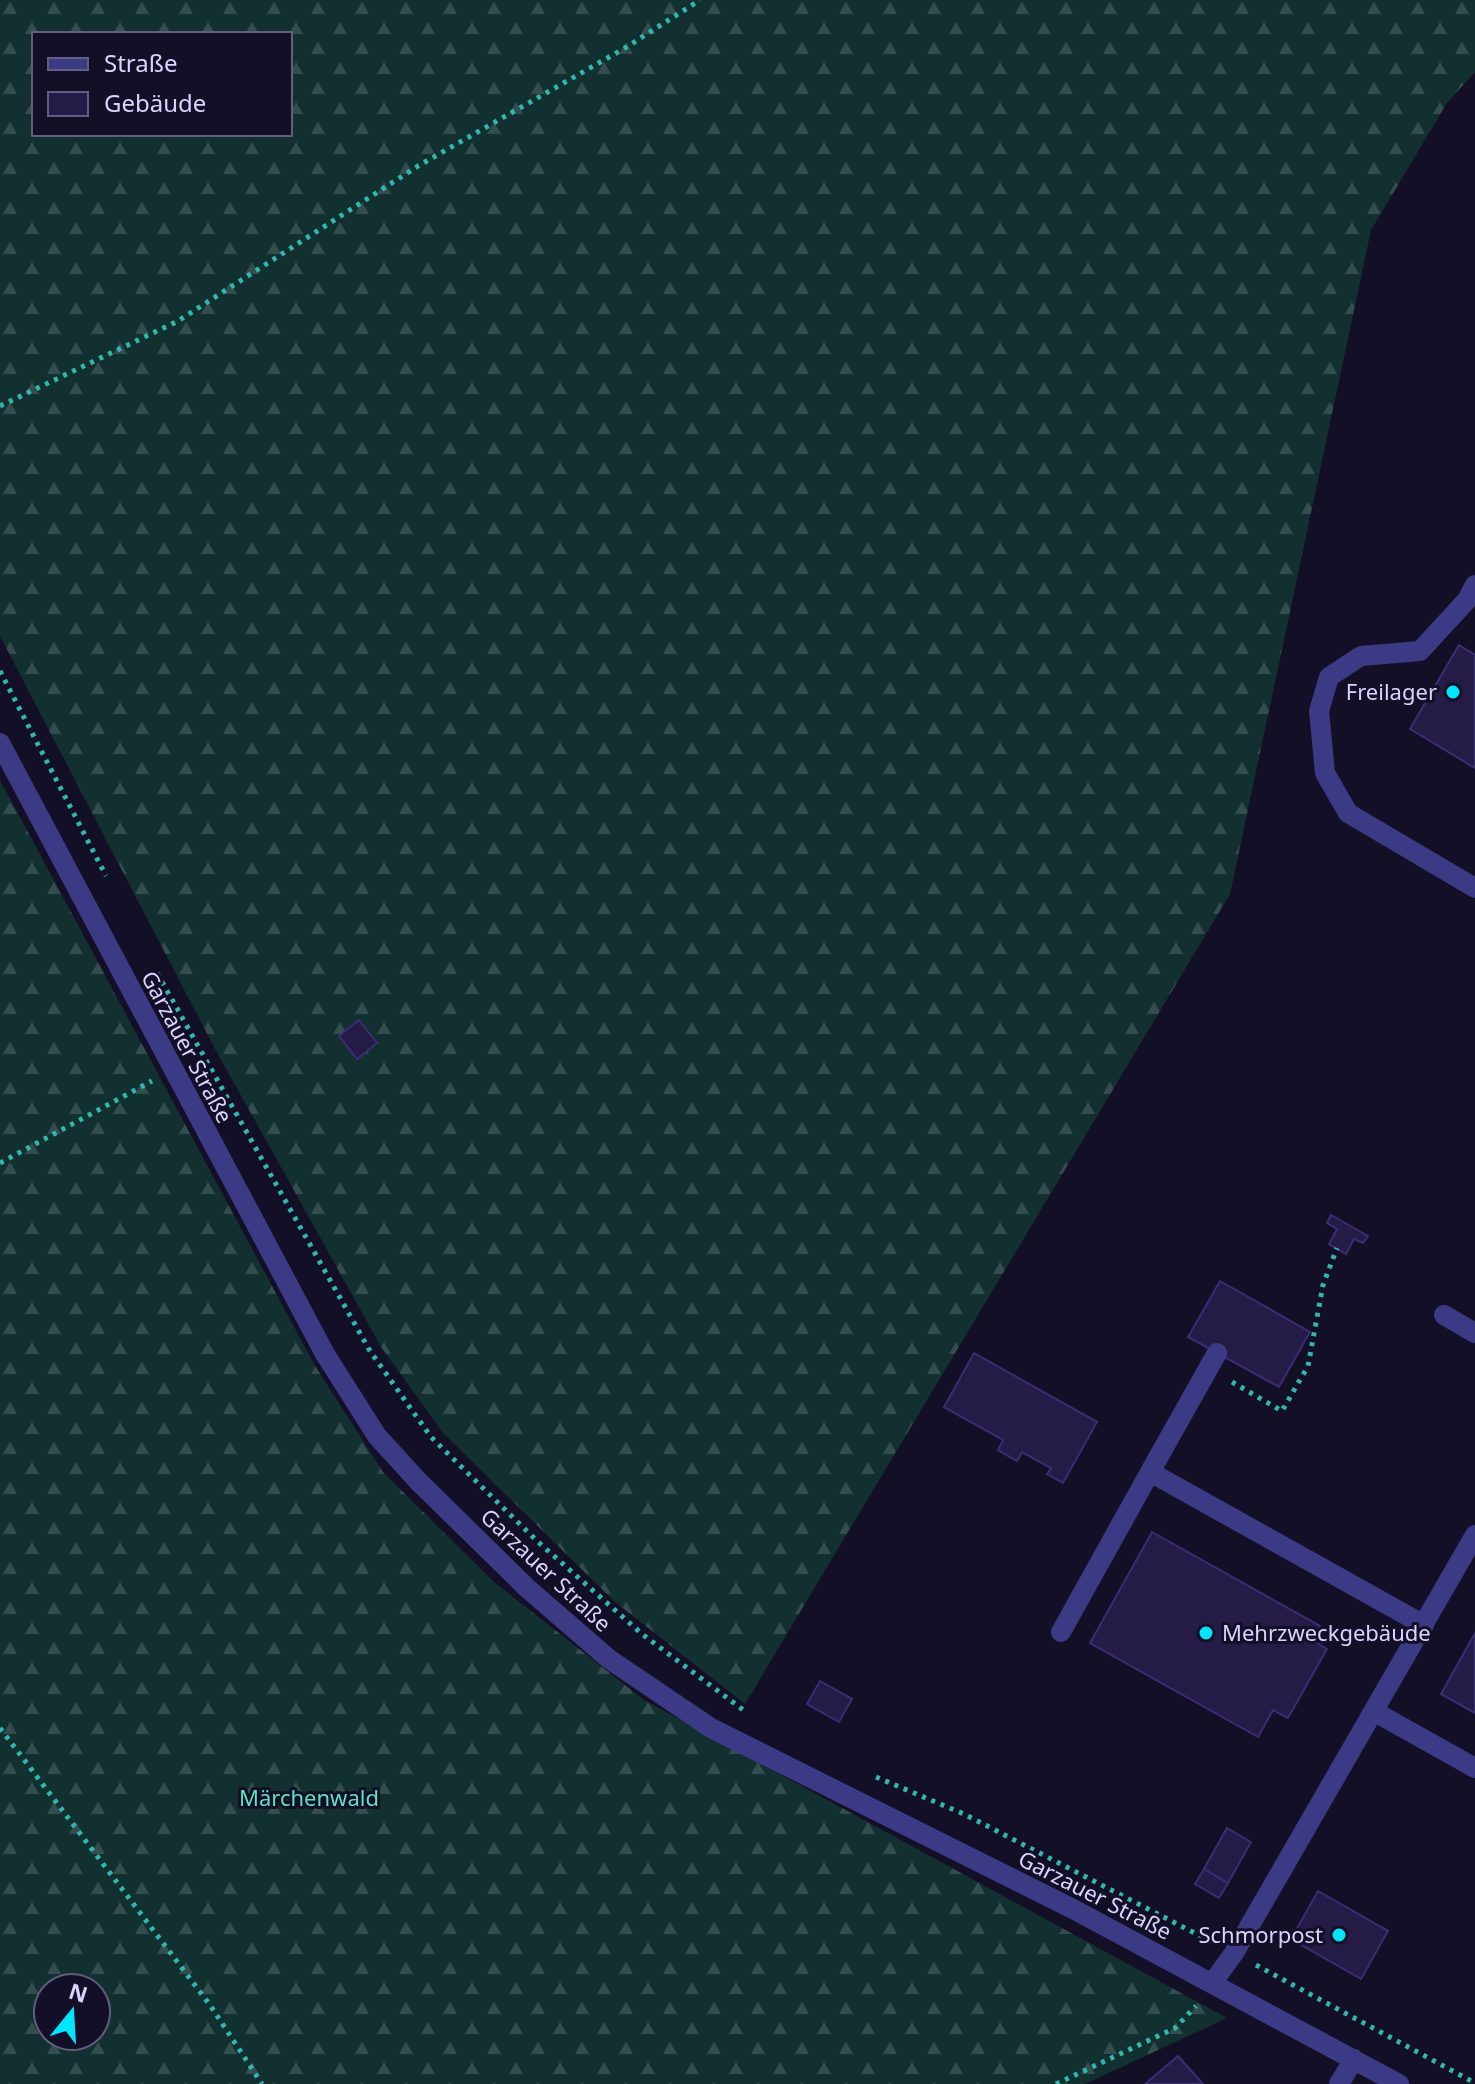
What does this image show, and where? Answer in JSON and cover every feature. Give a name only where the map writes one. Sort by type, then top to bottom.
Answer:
[{"type":"street","points":[[1475,585],[1467,600],[1420,651],[1361,656],[1329,677],[1319,711],[1325,773],[1348,813],[1475,888]]},
{"type":"street","name":"Garzauer Straße","points":[[0,743],[325,1354],[377,1436],[418,1481],[527,1588],[609,1659],[711,1728],[1213,1982],[1399,2084]]},
{"type":"street","points":[[1444,1315],[1475,1333]]},
{"type":"street","points":[[1061,1632],[1213,1361]]},
{"type":"street","points":[[1150,1472],[1424,1625]]},
{"type":"street","points":[[1213,1982],[1234,1953],[1475,1535]]},
{"type":"street","points":[[1375,1712],[1475,1768]]},
{"type":"street","points":[[1339,2084],[1354,2059]]},
{"type":"path","points":[[0,406],[178,321],[418,166],[625,48],[700,0]]},
{"type":"path","points":[[0,671],[112,889]]},
{"type":"path","points":[[156,970],[370,1351],[431,1437],[537,1541],[642,1634],[753,1717]]},
{"type":"path","points":[[0,1163],[172,1071]]},
{"type":"path","points":[[1213,1361],[1282,1411],[1308,1366],[1323,1285],[1337,1248]]},
{"type":"path","points":[[0,1728],[210,2005],[262,2084]]},
{"type":"path","points":[[865,1772],[964,1814],[1234,1953],[1475,2083]]},
{"type":"path","points":[[1056,2084],[1175,2028],[1213,1982]]},
{"type":"green space","points":[[0,0],[1475,0],[1475,72],[1447,103],[1371,230],[1230,894],[745,1704],[615,1602],[443,1433],[381,1347],[214,1047],[0,636]]},
{"type":"green space","name":"Märchenwald","points":[[0,780],[314,1364],[383,1472],[494,1582],[644,1700],[1227,2018],[1085,2084],[0,2084]]},
{"type":"building","name":"Freilager","points":[[1459,645],[1475,655],[1475,768],[1410,729]]},
{"type":"building","points":[[359,1020],[377,1043],[357,1059],[339,1036]]},
{"type":"building","points":[[1331,1215],[1368,1236],[1363,1243],[1354,1239],[1346,1254],[1329,1244],[1337,1229],[1327,1223]]},
{"type":"building","points":[[1220,1281],[1310,1332],[1279,1387],[1188,1337]]},
{"type":"building","points":[[974,1353],[1097,1422],[1063,1483],[1047,1474],[1051,1468],[1022,1452],[1017,1461],[998,1450],[1003,1440],[944,1407]]},
{"type":"building","name":"Mehrzweckgebäude","points":[[1152,1532],[1320,1626],[1312,1640],[1327,1649],[1288,1718],[1273,1710],[1258,1737],[1090,1643]]},
{"type":"building","points":[[1475,1633],[1475,1713],[1441,1694]]},
{"type":"building","points":[[820,1681],[852,1699],[839,1722],[807,1704]]},
{"type":"building","points":[[1227,1828],[1251,1842],[1228,1883],[1204,1869]]},
{"type":"building","points":[[1204,1869],[1228,1883],[1219,1898],[1195,1884]]},
{"type":"building","name":"Schmorpost","points":[[1318,1891],[1388,1931],[1361,1979],[1291,1939]]},
{"type":"building","points":[[1178,2056],[1203,2084],[1145,2084]]},
{"type":"place","name":"Freilager","points":[[1453,692]]},
{"type":"place","name":"Mehrzweckgebäude","points":[[1206,1633]]},
{"type":"place","name":"Schmorpost","points":[[1339,1935]]}]
